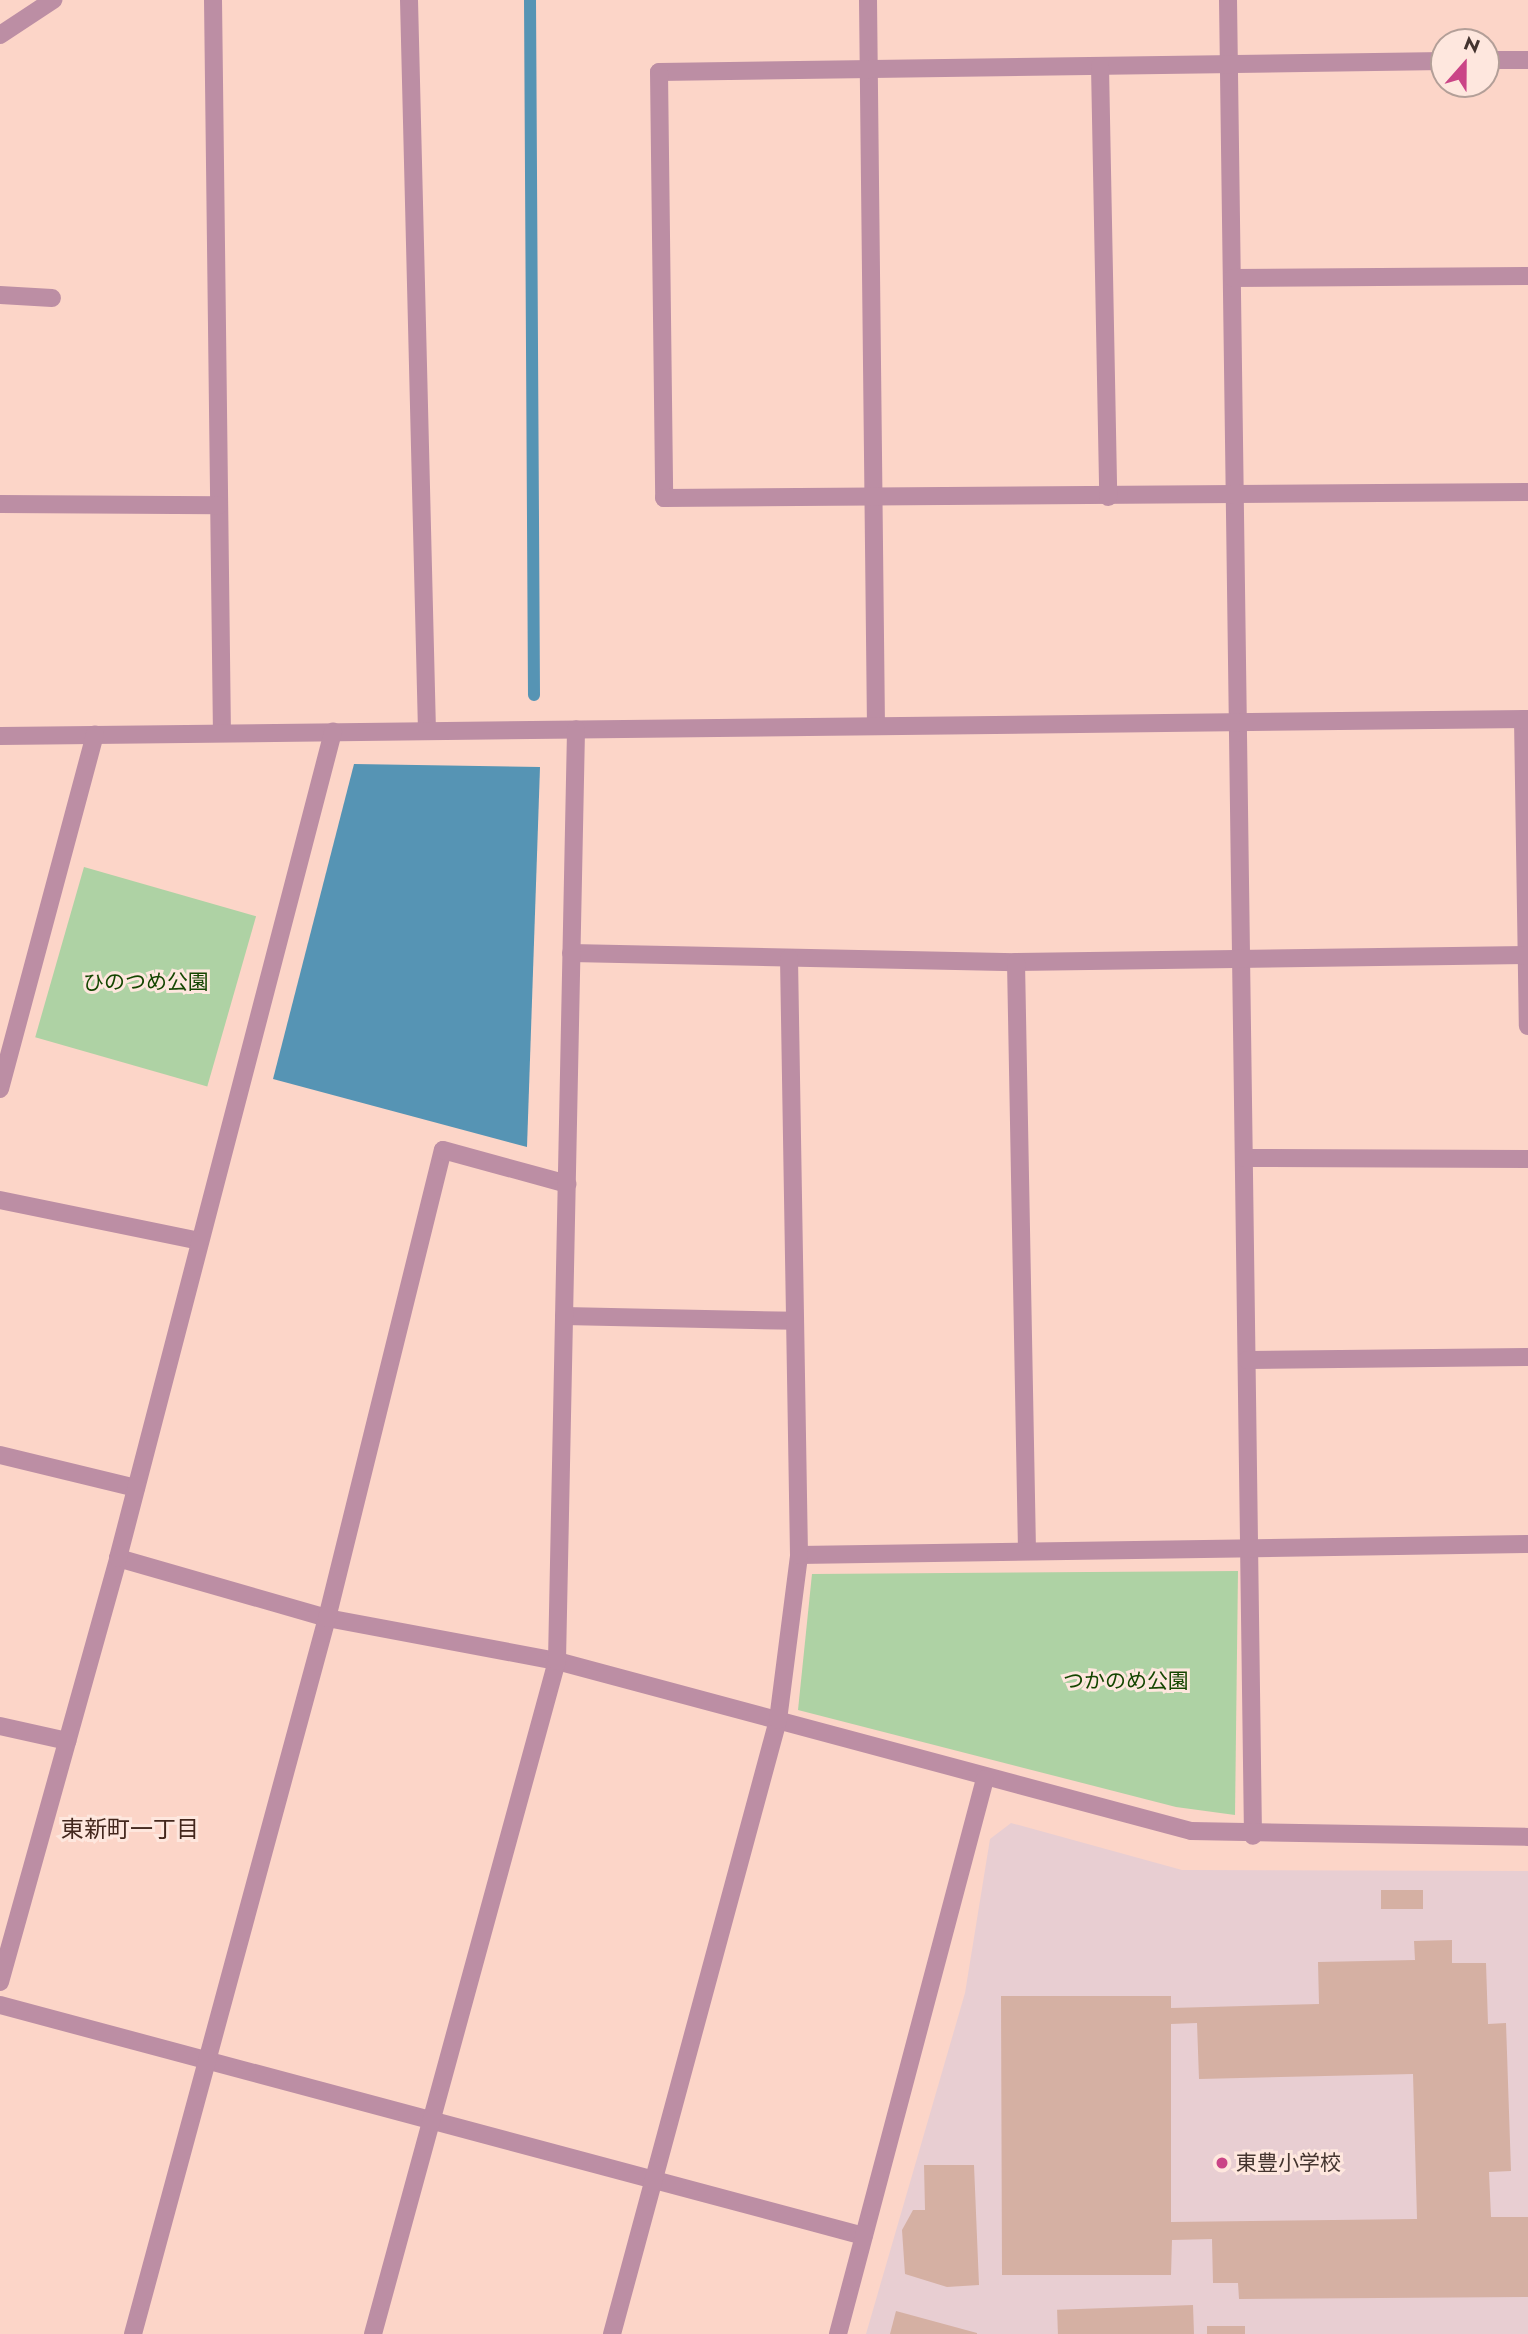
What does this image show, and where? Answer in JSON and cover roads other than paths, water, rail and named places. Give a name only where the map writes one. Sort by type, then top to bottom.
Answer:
[{"type":"street","points":[[0,35],[53,0]]},
{"type":"street","points":[[213,0],[222,733]]},
{"type":"street","points":[[409,0],[427,731]]},
{"type":"street","points":[[868,0],[876,726]]},
{"type":"street","points":[[1228,0],[1253,1836]]},
{"type":"street","points":[[1500,60],[1528,60]]},
{"type":"street","points":[[1430,61],[659,72],[664,498],[1235,497],[1528,492]]},
{"type":"street","points":[[1100,66],[1108,497]]},
{"type":"street","points":[[1233,278],[1528,276]]},
{"type":"street","points":[[0,295],[52,298]]},
{"type":"street","points":[[0,503],[219,505]]},
{"type":"street","points":[[0,736],[1238,720],[1526,719],[1528,1026]]},
{"type":"street","points":[[373,2334],[557,1661],[576,729]]},
{"type":"street","points":[[0,1982],[118,1558],[333,732]]},
{"type":"street","points":[[0,1089],[95,735]]},
{"type":"street","points":[[571,953],[1016,962],[1527,954]]},
{"type":"street","points":[[612,2334],[778,1720],[799,1555],[789,958]]},
{"type":"street","points":[[1016,962],[1027,1551]]},
{"type":"street","points":[[133,2334],[327,1618],[443,1150],[567,1184]]},
{"type":"street","points":[[1244,1158],[1528,1159]]},
{"type":"street","points":[[0,1200],[200,1241]]},
{"type":"street","points":[[564,1316],[795,1321]]},
{"type":"street","points":[[1247,1360],[1528,1357]]},
{"type":"street","points":[[0,1455],[136,1488]]},
{"type":"street","points":[[799,1555],[1528,1544]]},
{"type":"street","points":[[118,1558],[327,1618],[557,1661],[985,1779],[1191,1831],[1253,1836],[1528,1838]]},
{"type":"street","points":[[0,1726],[67,1741]]},
{"type":"street","points":[[838,2334],[985,1779]]},
{"type":"street","points":[[0,2005],[432,2119],[653,2183],[864,2236]]},
{"type":"water","points":[[354,764],[540,767],[527,1147],[273,1079]]},
{"type":"waterway","points":[[530,0],[534,695]]},
{"type":"place","name":"東豊小学校","points":[[1222,2163]]},
{"type":"district","name":"東新町一丁目","points":[[130,1829]]},
{"type":"park label","name":"ひのつめ公園","points":[[146,982]]},
{"type":"park label","name":"つかのめ公園","points":[[1126,1681]]}]
